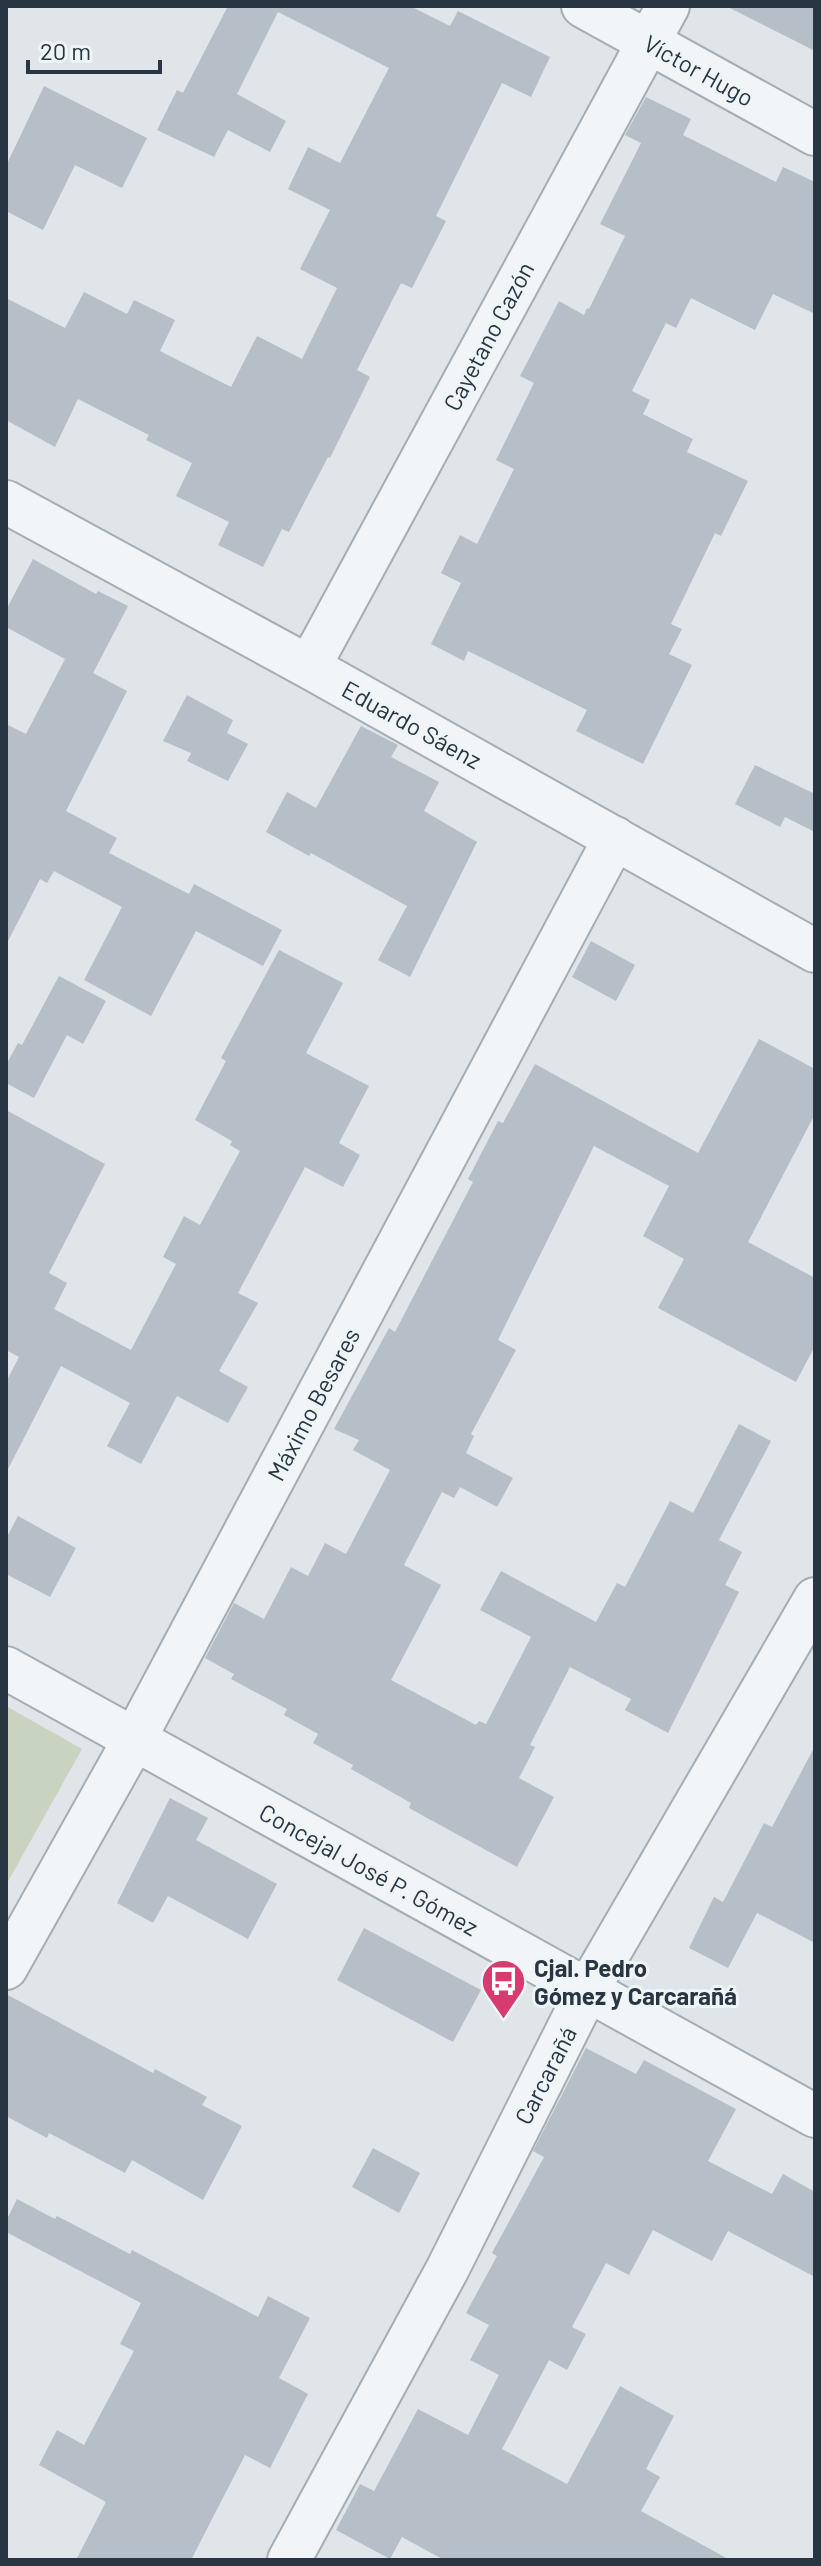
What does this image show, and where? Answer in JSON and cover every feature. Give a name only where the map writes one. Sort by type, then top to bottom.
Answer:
[{"type":"street","name":"Víctor Hugo","points":[[583,6],[815,134]]},
{"type":"street","name":"Cayetano Cazón","points":[[309,667],[668,6]]},
{"type":"street","name":"Eduardo Sáenz","points":[[10,513],[309,667],[815,951]]},
{"type":"street","name":"Máximo Besares","points":[[6,1968],[134,1740],[615,838]]},
{"type":"street","name":"Carcarañá","points":[[289,2560],[447,2270],[588,1989],[815,1599]]},
{"type":"street","name":"Concejal José P. Gómez","points":[[6,1668],[815,2116]]},
{"type":"green space","points":[[6,1706],[82,1749],[6,1885]]},
{"type":"building","points":[[228,6],[410,6],[450,26],[458,11],[550,57],[531,97],[502,83],[436,216],[446,221],[412,288],[401,283],[357,370],[370,377],[289,532],[282,529],[263,567],[218,545],[229,522],[176,496],[192,463],[146,440],[149,435],[78,399],[55,447],[6,420],[6,298],[65,328],[84,292],[127,314],[134,300],[175,320],[160,351],[231,387],[257,336],[302,359],[337,288],[300,269],[330,210],[288,189],[308,147],[340,163],[389,68],[278,12],[237,94],[286,121],[270,152],[228,130],[214,157],[157,130],[177,90],[183,93]]},
{"type":"building","points":[[726,6],[815,6],[815,51]]},
{"type":"building","points":[[44,86],[147,138],[122,188],[75,165],[43,230],[6,211],[6,166]]},
{"type":"building","points":[[646,97],[691,119],[683,135],[776,182],[783,167],[815,182],[815,314],[773,294],[755,330],[691,298],[676,328],[666,323],[632,391],[650,400],[643,414],[693,439],[687,452],[748,481],[721,536],[715,533],[671,624],[682,629],[669,654],[692,665],[643,764],[576,731],[587,710],[468,651],[464,661],[431,644],[461,583],[441,573],[460,535],[477,544],[514,469],[496,460],[534,383],[520,376],[559,301],[584,315],[589,309],[625,236],[600,224],[641,143],[625,135]]},
{"type":"building","points":[[33,559],[96,594],[98,591],[128,606],[93,673],[127,691],[66,811],[117,838],[109,853],[189,894],[194,884],[282,930],[263,966],[196,931],[151,1016],[84,980],[122,907],[54,871],[47,883],[40,879],[6,945],[6,724],[26,734],[65,659],[6,627],[6,610]]},
{"type":"building","points":[[187,695],[233,720],[227,733],[248,744],[228,781],[187,761],[191,753],[163,741]]},
{"type":"building","points":[[361,726],[398,745],[391,757],[439,782],[424,811],[477,842],[410,977],[378,960],[407,906],[266,832],[287,792],[316,808]]},
{"type":"building","points":[[755,765],[815,794],[815,832],[785,817],[780,827],[735,804]]},
{"type":"building","points":[[591,941],[635,965],[616,1001],[572,977]]},
{"type":"building","points":[[279,950],[343,983],[306,1053],[369,1086],[339,1143],[360,1155],[343,1187],[305,1167],[238,1293],[258,1303],[219,1371],[248,1387],[228,1423],[177,1396],[141,1464],[107,1446],[130,1403],[61,1366],[6,1473],[6,1382],[19,1357],[6,1350],[6,1110],[105,1164],[49,1273],[67,1283],[54,1309],[131,1350],[176,1264],[163,1257],[184,1216],[200,1225],[240,1151],[230,1145],[232,1141],[195,1120],[226,1061],[221,1058]]},
{"type":"building","points":[[59,976],[106,1001],[83,1044],[67,1035],[34,1098],[6,1083],[6,1065],[18,1043],[22,1045]]},
{"type":"building","points":[[759,1039],[815,1069],[815,1114],[748,1242],[815,1278],[815,1346],[796,1382],[658,1308],[684,1259],[643,1236],[669,1186],[594,1146],[498,1340],[516,1350],[471,1434],[474,1436],[466,1453],[513,1478],[497,1507],[460,1487],[454,1498],[442,1492],[404,1565],[441,1585],[391,1680],[476,1725],[479,1721],[486,1724],[531,1637],[480,1610],[501,1571],[596,1622],[617,1583],[625,1587],[670,1501],[693,1513],[739,1424],[771,1441],[719,1540],[742,1552],[725,1585],[739,1592],[668,1733],[625,1710],[631,1699],[570,1667],[530,1745],[535,1747],[519,1778],[554,1797],[517,1867],[409,1808],[411,1803],[313,1743],[318,1734],[284,1715],[287,1709],[231,1679],[234,1674],[205,1658],[234,1603],[264,1619],[291,1567],[308,1576],[325,1543],[346,1554],[390,1470],[353,1450],[359,1440],[334,1429],[389,1328],[395,1332],[473,1182],[468,1179],[498,1121],[503,1123],[535,1064],[698,1153]]},
{"type":"building","points":[[18,1516],[76,1548],[50,1597],[6,1574],[6,1539]]},
{"type":"building","points":[[815,1746],[815,1943],[757,1913],[728,1968],[689,1948],[714,1897],[723,1902],[764,1823],[772,1827]]},
{"type":"building","points":[[170,1798],[208,1818],[196,1840],[277,1884],[248,1939],[168,1896],[153,1923],[117,1903]]},
{"type":"building","points":[[364,1928],[481,1990],[453,2042],[337,1980]]},
{"type":"building","points":[[6,1994],[153,2073],[155,2069],[207,2097],[202,2105],[242,2126],[203,2200],[132,2160],[125,2173],[49,2133],[47,2138],[6,2116]]},
{"type":"building","points":[[586,2048],[636,2074],[644,2060],[736,2109],[708,2161],[772,2194],[783,2174],[815,2192],[815,2277],[728,2231],[712,2261],[653,2230],[629,2275],[606,2263],[572,2327],[586,2334],[567,2370],[549,2360],[502,2449],[567,2484],[620,2386],[674,2416],[646,2469],[660,2477],[641,2511],[730,2560],[444,2560],[402,2537],[390,2559],[336,2530],[360,2484],[374,2491],[418,2409],[468,2435],[499,2375],[470,2360],[489,2325],[466,2313],[497,2256],[492,2253],[544,2157],[533,2151]]},
{"type":"building","points":[[373,2148],[420,2173],[399,2213],[352,2187]]},
{"type":"building","points":[[17,2199],[130,2254],[132,2250],[258,2317],[268,2296],[310,2318],[279,2378],[308,2394],[270,2468],[245,2455],[191,2560],[76,2560],[106,2502],[39,2465],[57,2430],[84,2445],[134,2351],[120,2344],[141,2303],[6,2232],[6,2221]]},
{"type":"place","name":"Cjal. Pedro Gómez y Carcarañá","points":[[503,2020]]}]
